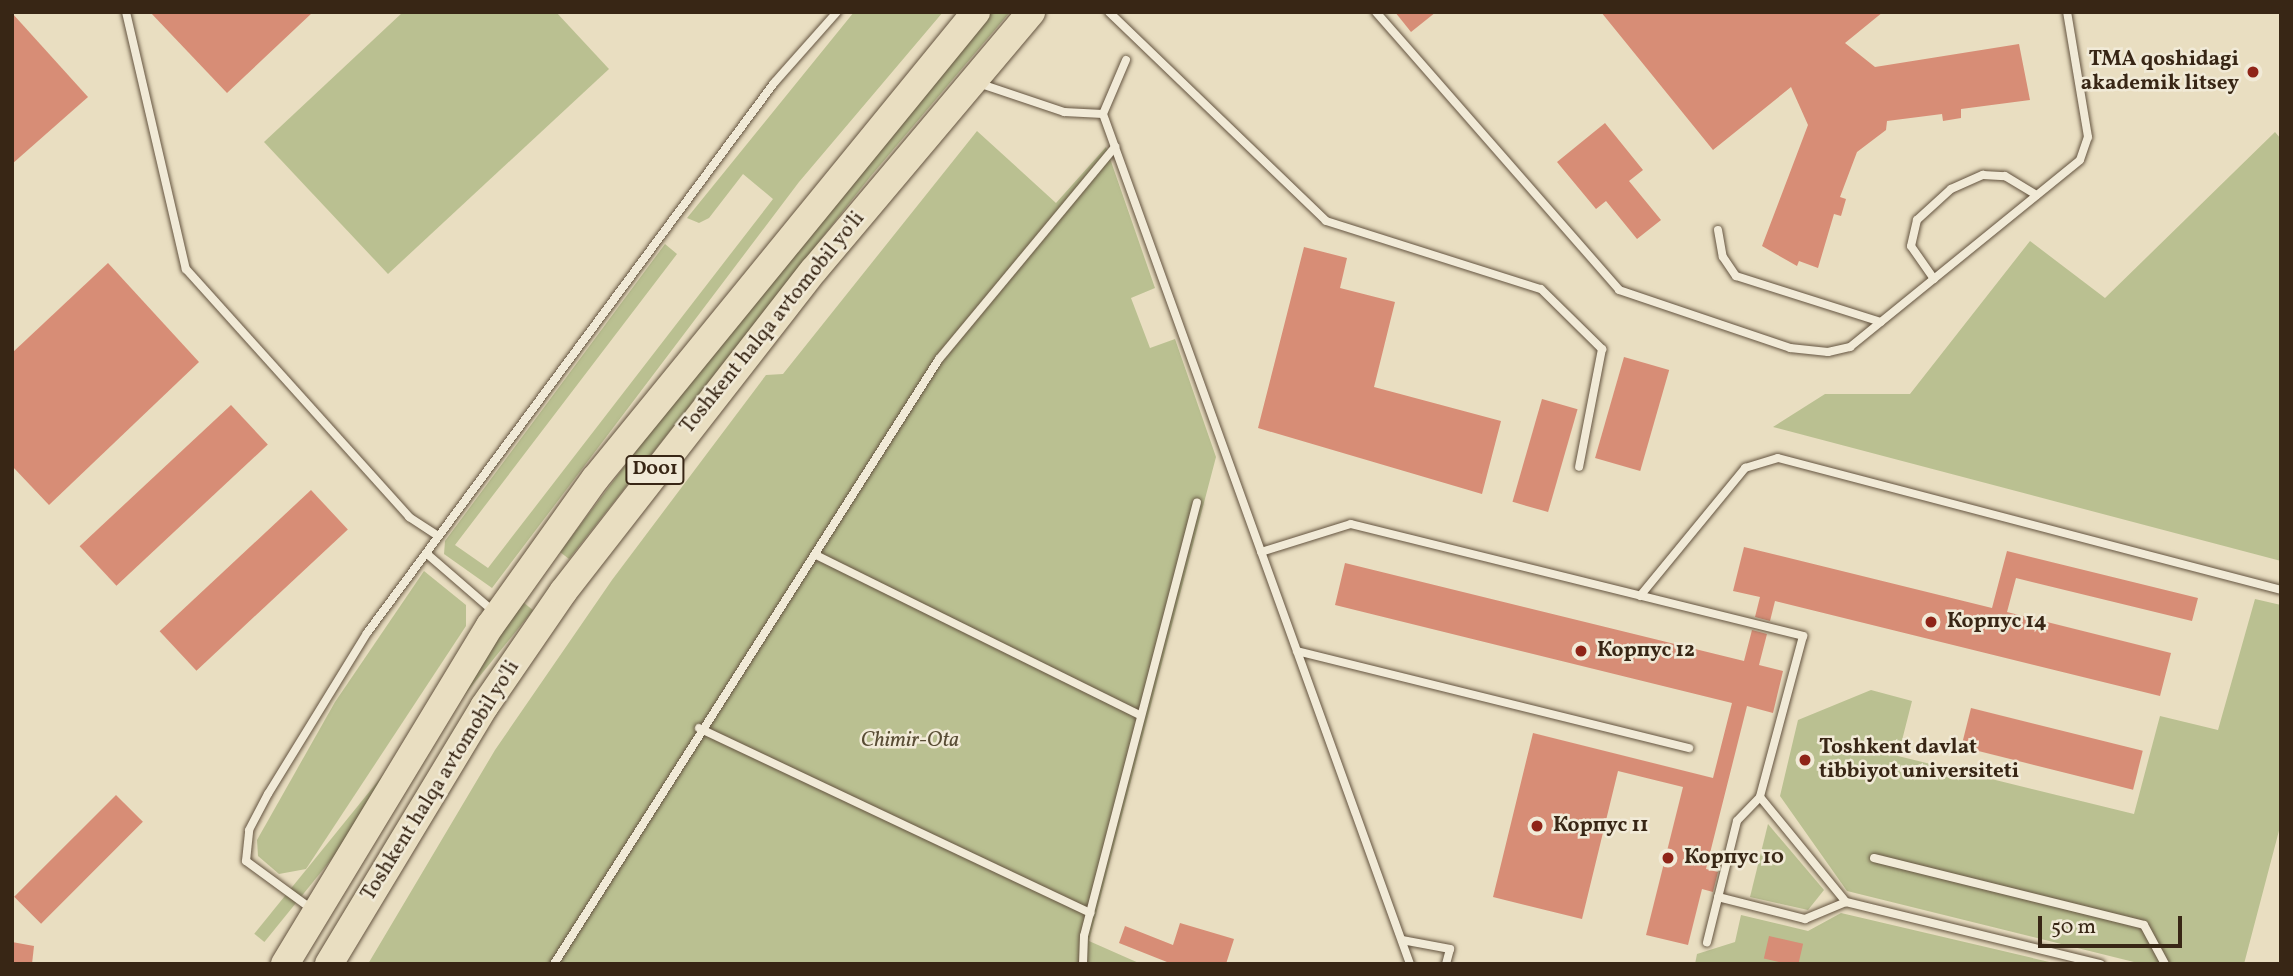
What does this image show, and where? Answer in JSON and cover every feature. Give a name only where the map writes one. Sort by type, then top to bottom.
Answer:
[{"type":"highway","name":"Toshkent halqa avtomobil yo'li","points":[[285,964],[498,615],[531,568],[663,391],[976,12]]},
{"type":"highway","name":"Toshkent halqa avtomobil yo'li","points":[[329,964],[484,707],[563,593],[712,397],[971,81],[1031,12]]},
{"type":"highway","points":[[531,568],[563,593]]},
{"type":"lane","points":[[126,12],[186,269],[410,517],[438,536]]},
{"type":"lane","points":[[315,911],[252,870],[246,841],[367,633],[774,83],[837,12]]},
{"type":"lane","points":[[1109,12],[1326,222],[1541,289],[1602,349],[1579,467]]},
{"type":"lane","points":[[1376,12],[1619,290],[1790,348],[1828,352],[1850,347],[2080,160],[2088,137],[2067,12]]},
{"type":"lane","points":[[1126,60],[1103,114],[1410,964]]},
{"type":"lane","points":[[971,81],[1064,113],[1103,114]]},
{"type":"lane","points":[[554,964],[699,728],[816,555],[939,359],[1115,147]]},
{"type":"lane","points":[[1934,279],[1911,246],[1917,220],[1951,190],[1983,175],[2005,176],[2037,195]]},
{"type":"lane","points":[[1718,230],[1723,257],[1736,276],[1881,322]]},
{"type":"lane","points":[[1640,596],[1745,468],[1778,458],[2281,590]]},
{"type":"lane","points":[[1083,964],[1090,913],[1197,502]]},
{"type":"lane","points":[[1261,552],[1351,524],[1803,636],[1759,797],[1737,821],[1707,942]]},
{"type":"lane","points":[[426,553],[498,615]]},
{"type":"lane","points":[[816,555],[1140,715]]},
{"type":"lane","points":[[1297,651],[1689,748]]},
{"type":"lane","points":[[699,728],[1090,913]]},
{"type":"lane","points":[[1759,797],[1846,902]]},
{"type":"lane","points":[[1874,858],[2144,925],[2165,964]]},
{"type":"lane","points":[[1718,897],[1805,919],[1846,902],[2101,964]]},
{"type":"lane","points":[[1402,940],[1450,949],[1446,964]]},
{"type":"green space","points":[[403,12],[556,12],[609,69],[388,274],[264,142]]},
{"type":"green space","points":[[854,12],[943,12],[799,182],[492,588],[444,554],[445,541],[665,244],[677,254],[455,545],[488,568],[773,199],[743,174],[709,218],[699,223],[687,218]]},
{"type":"green space","points":[[992,12],[1010,12],[870,177],[569,559],[560,552],[657,423]]},
{"type":"green space","name":"Chimir-Ota","points":[[977,131],[1056,203],[1106,147],[1155,288],[1131,298],[1150,348],[1175,339],[1216,457],[1089,941],[1141,964],[368,964],[495,750],[612,580],[766,375],[783,374]]},
{"type":"green space","points":[[2275,132],[2281,139],[2281,561],[1773,427],[1825,394],[1910,394],[2030,241],[2105,298]]},
{"type":"green space","points":[[424,571],[466,605],[466,626],[306,869],[279,874],[258,856],[257,840],[335,702]]},
{"type":"green space","points":[[2255,599],[2281,605],[2281,823],[2244,964],[2142,964],[1847,891],[1780,796],[1798,720],[1871,690],[1912,701],[1898,756],[2134,814],[2160,716],[2218,730]]},
{"type":"green space","points":[[523,602],[533,610],[264,942],[254,934]]},
{"type":"green space","points":[[1768,824],[1824,890],[1808,910],[1750,897]]},
{"type":"green space","points":[[1841,913],[2058,964],[1695,964],[1697,954],[1735,942],[1741,915],[1808,931]]},
{"type":"building","points":[[150,12],[313,12],[227,93]]},
{"type":"building","points":[[1395,12],[1436,12],[1411,32]]},
{"type":"building","points":[[1601,12],[1883,12],[1845,43],[1875,67],[2019,44],[2030,100],[1961,109],[1961,118],[1943,121],[1942,114],[1887,121],[1886,130],[1857,152],[1840,197],[1846,199],[1841,216],[1834,214],[1818,268],[1799,261],[1797,266],[1762,246],[1808,125],[1791,87],[1713,150]]},
{"type":"building","points":[[12,13],[88,97],[12,164]]},
{"type":"building","points":[[1605,123],[1643,170],[1629,181],[1661,220],[1637,239],[1606,201],[1596,209],[1557,162]]},
{"type":"building","points":[[1304,247],[1347,258],[1340,288],[1395,302],[1374,387],[1501,421],[1482,494],[1258,428]]},
{"type":"building","points":[[108,263],[199,362],[49,505],[12,466],[12,353]]},
{"type":"building","points":[[1624,357],[1669,370],[1640,471],[1595,458]]},
{"type":"building","points":[[1542,399],[1578,409],[1548,512],[1513,502]]},
{"type":"building","points":[[231,405],[268,444],[116,586],[80,546]]},
{"type":"building","points":[[311,490],[348,529],[196,671],[160,631]]},
{"type":"building","points":[[1744,547],[1992,608],[2007,551],[2198,598],[2192,621],[2016,578],[2007,612],[2171,653],[2160,696],[1775,601],[1770,621],[1755,617],[1760,597],[1733,591]]},
{"type":"building","points":[[1345,563],[1744,661],[1752,630],[1767,634],[1759,665],[1783,671],[1773,713],[1747,706],[1706,869],[1718,872],[1713,892],[1702,889],[1688,945],[1646,935],[1683,787],[1618,771],[1582,919],[1493,897],[1533,733],[1713,778],[1732,703],[1335,605]]},
{"type":"building","points":[[1971,708],[2143,751],[2133,790],[1961,747]]},
{"type":"building","points":[[116,795],[143,822],[41,924],[14,897]]},
{"type":"building","points":[[1180,923],[1234,939],[1226,964],[1172,964],[1119,943],[1125,926],[1173,945]]},
{"type":"building","points":[[1769,936],[1803,944],[1798,964],[1764,958]]},
{"type":"building","points":[[12,942],[34,946],[32,964],[12,964]]},
{"type":"place","name":"TMA qoshidagi akademik litsey","points":[[2253,72]]},
{"type":"place","name":"Корпус 14","points":[[1931,622]]},
{"type":"place","name":"Корпус 12","points":[[1581,651]]},
{"type":"place","name":"Toshkent davlat tibbiyot universiteti","points":[[1805,760]]},
{"type":"place","name":"Корпус 11","points":[[1537,826]]},
{"type":"place","name":"Корпус 10","points":[[1668,858]]}]
